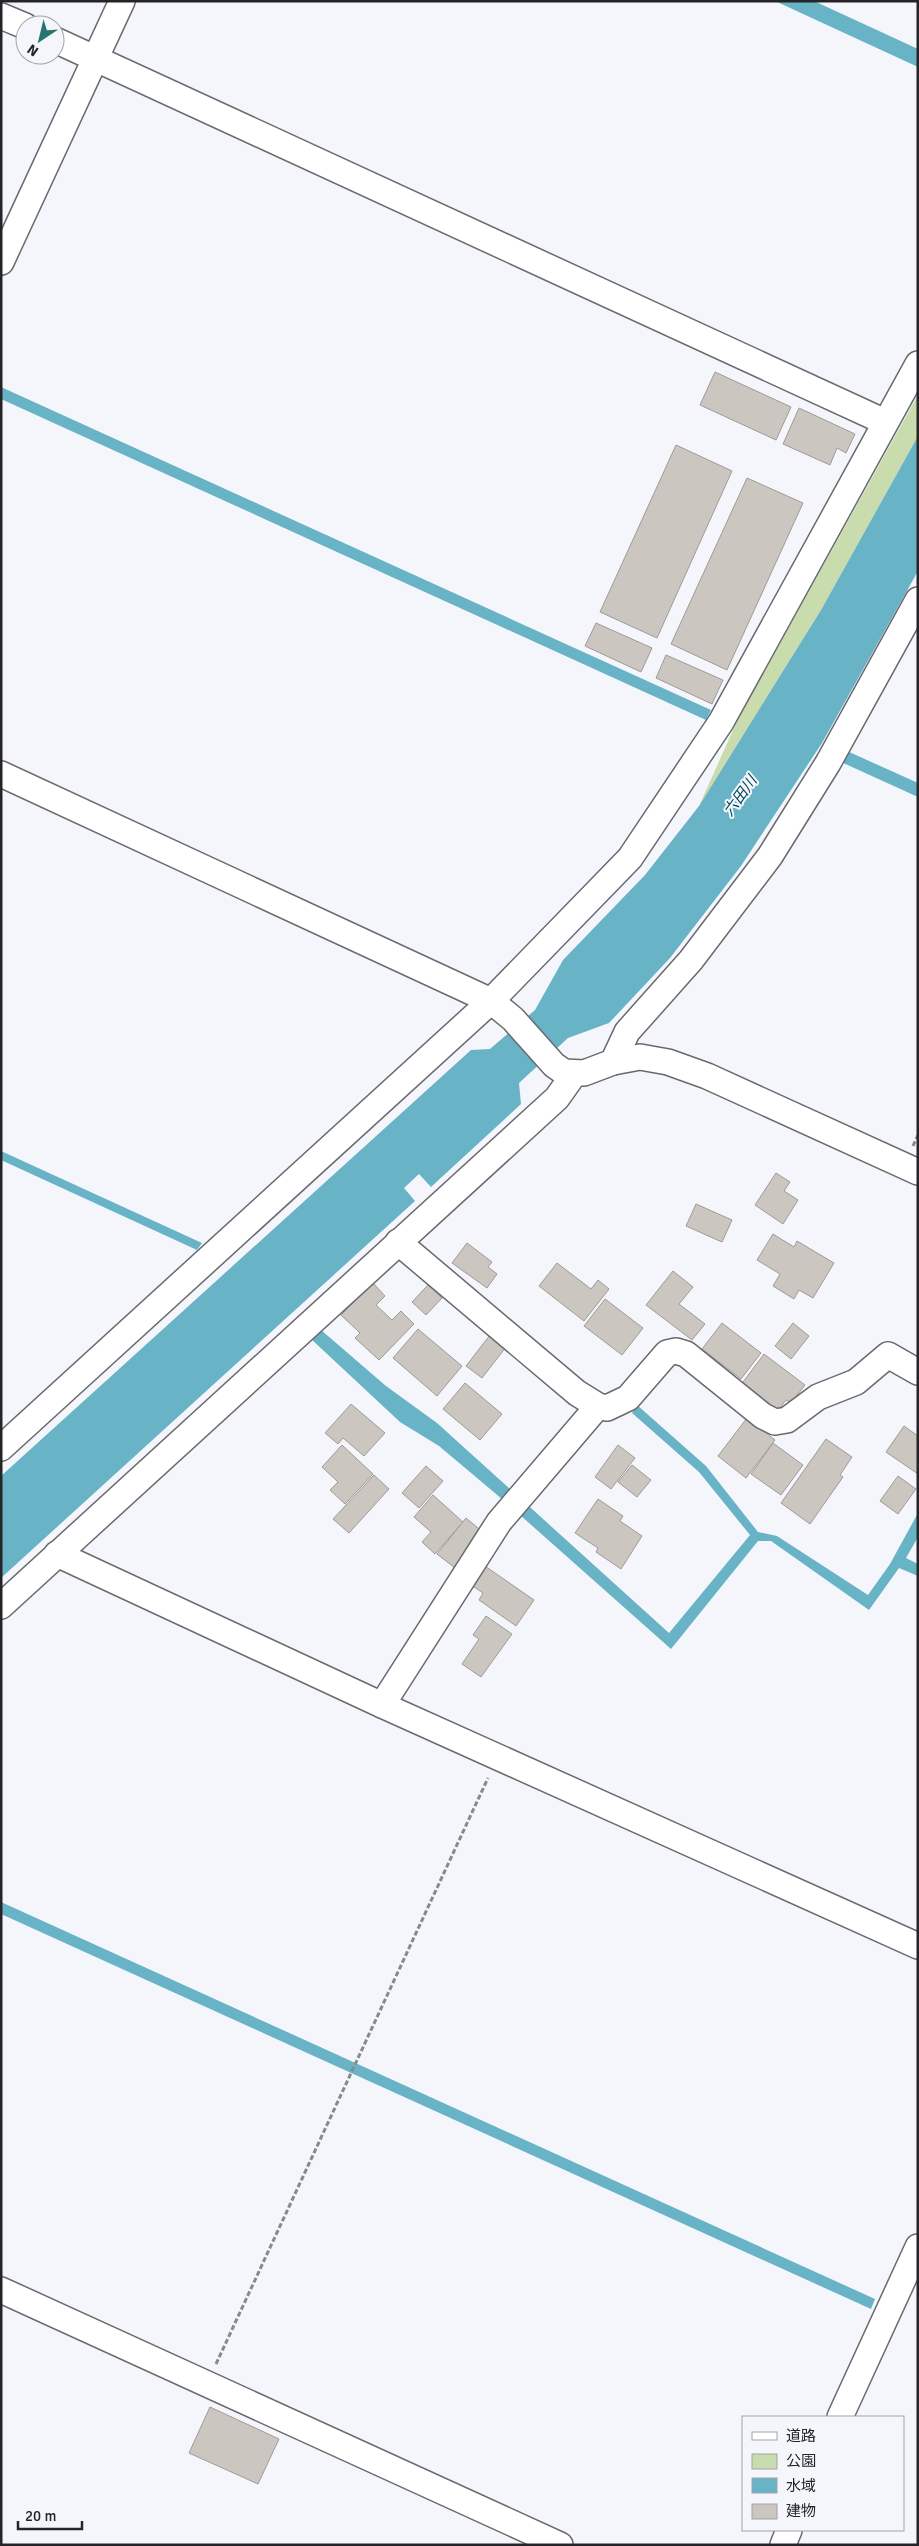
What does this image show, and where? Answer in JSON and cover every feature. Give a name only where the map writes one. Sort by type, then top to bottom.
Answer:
[{"type":"street","points":[[1,262],[122,1]]},
{"type":"street","points":[[1,16],[15,22]]},
{"type":"street","points":[[65,44],[885,422]]},
{"type":"street","points":[[1,1448],[492,1001],[630,858],[722,722],[918,364]]},
{"type":"street","points":[[613,1062],[627,1032],[691,960],[770,856],[828,763],[918,600]]},
{"type":"street","points":[[1,774],[492,1001],[564,1070],[584,1073],[613,1062],[640,1057],[668,1062],[708,1076],[918,1172]]},
{"type":"street","points":[[1,1606],[557,1098],[564,1070]]},
{"type":"street","points":[[398,1242],[577,1393],[598,1406],[607,1408],[628,1398],[667,1353],[676,1351],[686,1354],[763,1416],[775,1422],[787,1420],[818,1397],[856,1382],[888,1355],[918,1372]]},
{"type":"street","points":[[382,1705],[499,1522],[598,1406]]},
{"type":"street","points":[[57,1554],[382,1705],[918,1946]]},
{"type":"street","points":[[840,2416],[918,2247]]},
{"type":"street","points":[[1,2290],[560,2545]]},
{"type":"street","points":[[783,2545],[789,2531]]},
{"type":"path","points":[[207,2384],[498,1757]]},
{"type":"green space","points":[[918,395],[918,436],[821,610],[699,806],[738,719]]},
{"type":"water","points":[[775,1],[814,1],[918,49],[918,67]]},
{"type":"water","points":[[1,387],[711,710],[706,720],[1,399]]},
{"type":"water","name":"六田川","points":[[918,436],[918,571],[822,743],[741,866],[670,958],[609,1023],[568,1038],[519,1083],[521,1104],[431,1187],[419,1174],[404,1188],[415,1201],[1,1578],[1,1476],[471,1050],[490,1049],[535,1010],[563,960],[645,875],[699,806],[821,610]]},
{"type":"water","points":[[847,751],[918,783],[918,797],[841,762]]},
{"type":"water","points":[[1,1151],[202,1243],[197,1250],[1,1160]]},
{"type":"water","points":[[321,1330],[386,1386],[437,1423],[669,1633],[750,1535],[699,1472],[632,1413],[637,1405],[706,1466],[758,1532],[777,1536],[868,1595],[890,1564],[918,1513],[918,1537],[906,1558],[918,1564],[918,1576],[899,1568],[869,1610],[771,1541],[758,1541],[671,1649],[502,1499],[439,1446],[400,1422],[310,1338]]},
{"type":"water","points":[[1,1902],[875,2299],[871,2309],[1,1914]]},
{"type":"building","points":[[715,372],[791,407],[776,440],[700,405]]},
{"type":"building","points":[[799,408],[855,434],[846,453],[837,448],[830,465],[783,444]]},
{"type":"building","points":[[676,445],[732,471],[657,638],[600,612]]},
{"type":"building","points":[[747,478],[803,503],[727,670],[671,644]]},
{"type":"building","points":[[596,623],[652,648],[641,672],[585,646]]},
{"type":"building","points":[[666,655],[723,680],[712,704],[656,678]]},
{"type":"building","points":[[776,1173],[790,1182],[784,1191],[798,1200],[783,1224],[755,1205]]},
{"type":"building","points":[[696,1204],[732,1220],[722,1242],[686,1226]]},
{"type":"building","points":[[773,1234],[794,1247],[797,1241],[834,1263],[813,1298],[799,1290],[794,1299],[773,1286],[780,1274],[757,1260]]},
{"type":"building","points":[[467,1243],[492,1262],[488,1267],[497,1274],[487,1288],[452,1263]]},
{"type":"building","points":[[557,1263],[591,1289],[598,1280],[609,1289],[584,1321],[539,1286]]},
{"type":"building","points":[[673,1271],[693,1287],[679,1304],[705,1324],[692,1340],[646,1305]]},
{"type":"building","points":[[373,1283],[385,1296],[376,1305],[392,1320],[401,1311],[414,1324],[379,1360],[355,1338],[360,1333],[341,1315]]},
{"type":"building","points":[[428,1285],[442,1298],[426,1315],[412,1302]]},
{"type":"building","points":[[605,1299],[643,1328],[622,1355],[584,1326]]},
{"type":"building","points":[[722,1323],[761,1353],[741,1379],[702,1349]]},
{"type":"building","points":[[793,1323],[809,1336],[791,1359],[775,1346]]},
{"type":"building","points":[[418,1329],[462,1366],[437,1396],[393,1358]]},
{"type":"building","points":[[490,1335],[506,1347],[482,1378],[466,1366]]},
{"type":"building","points":[[764,1354],[805,1385],[791,1403],[786,1400],[776,1413],[740,1386]]},
{"type":"building","points":[[465,1383],[502,1414],[480,1440],[443,1409]]},
{"type":"building","points":[[351,1404],[385,1433],[364,1456],[343,1438],[338,1444],[325,1433]]},
{"type":"building","points":[[747,1418],[775,1440],[746,1478],[718,1456]]},
{"type":"building","points":[[904,1426],[918,1436],[918,1474],[886,1452]]},
{"type":"building","points":[[826,1439],[852,1457],[840,1475],[843,1477],[810,1524],[781,1503]]},
{"type":"building","points":[[773,1443],[803,1465],[781,1495],[751,1474]]},
{"type":"building","points":[[342,1445],[373,1474],[345,1504],[330,1490],[338,1482],[322,1467]]},
{"type":"building","points":[[618,1445],[635,1458],[611,1489],[595,1477]]},
{"type":"building","points":[[632,1465],[651,1480],[637,1497],[618,1482]]},
{"type":"building","points":[[426,1466],[443,1481],[419,1508],[402,1493]]},
{"type":"building","points":[[374,1475],[389,1489],[349,1533],[333,1519]]},
{"type":"building","points":[[898,1476],[916,1489],[898,1514],[880,1501]]},
{"type":"building","points":[[433,1495],[463,1522],[435,1554],[422,1542],[431,1532],[414,1517]]},
{"type":"building","points":[[598,1499],[623,1516],[620,1521],[642,1536],[621,1569],[596,1552],[598,1548],[575,1533]]},
{"type":"building","points":[[466,1518],[484,1533],[455,1568],[437,1554]]},
{"type":"building","points":[[482,1564],[534,1600],[516,1626],[479,1600],[483,1593],[468,1583]]},
{"type":"building","points":[[486,1616],[512,1634],[481,1677],[462,1664],[479,1639],[473,1635]]},
{"type":"building","points":[[210,2407],[279,2439],[258,2484],[189,2453]]}]
